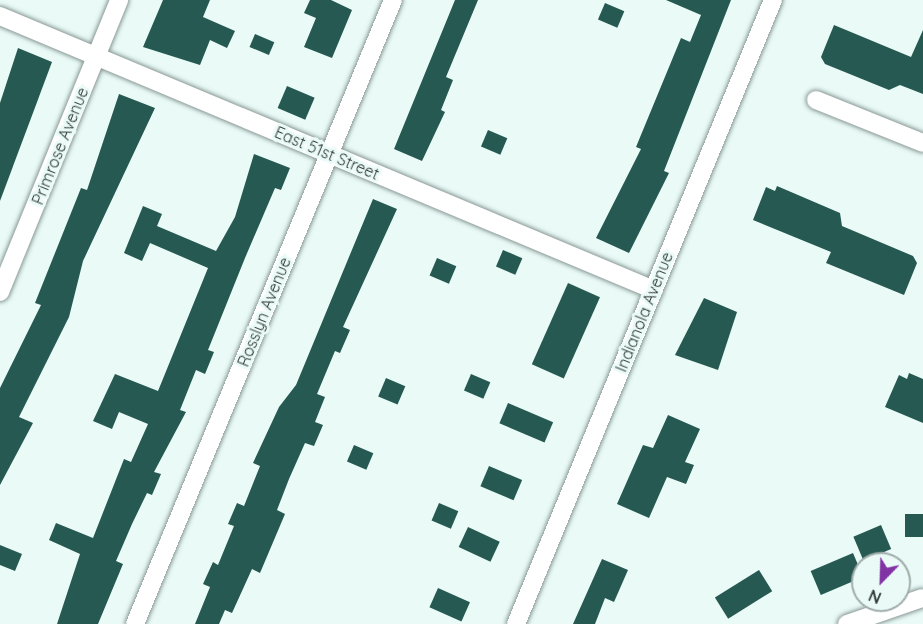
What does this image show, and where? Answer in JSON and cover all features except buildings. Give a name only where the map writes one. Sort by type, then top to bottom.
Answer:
[{"type":"street","name":"Primrose Avenue","points":[[0,292],[119,0]]},
{"type":"street","name":"Rosslyn Avenue","points":[[135,624],[393,0]]},
{"type":"street","name":"Indianola Avenue","points":[[516,624],[773,0]]},
{"type":"street","name":"East 51st Street","points":[[0,16],[654,290]]},
{"type":"street","points":[[816,100],[923,143]]},
{"type":"street","points":[[847,624],[922,598]]}]
